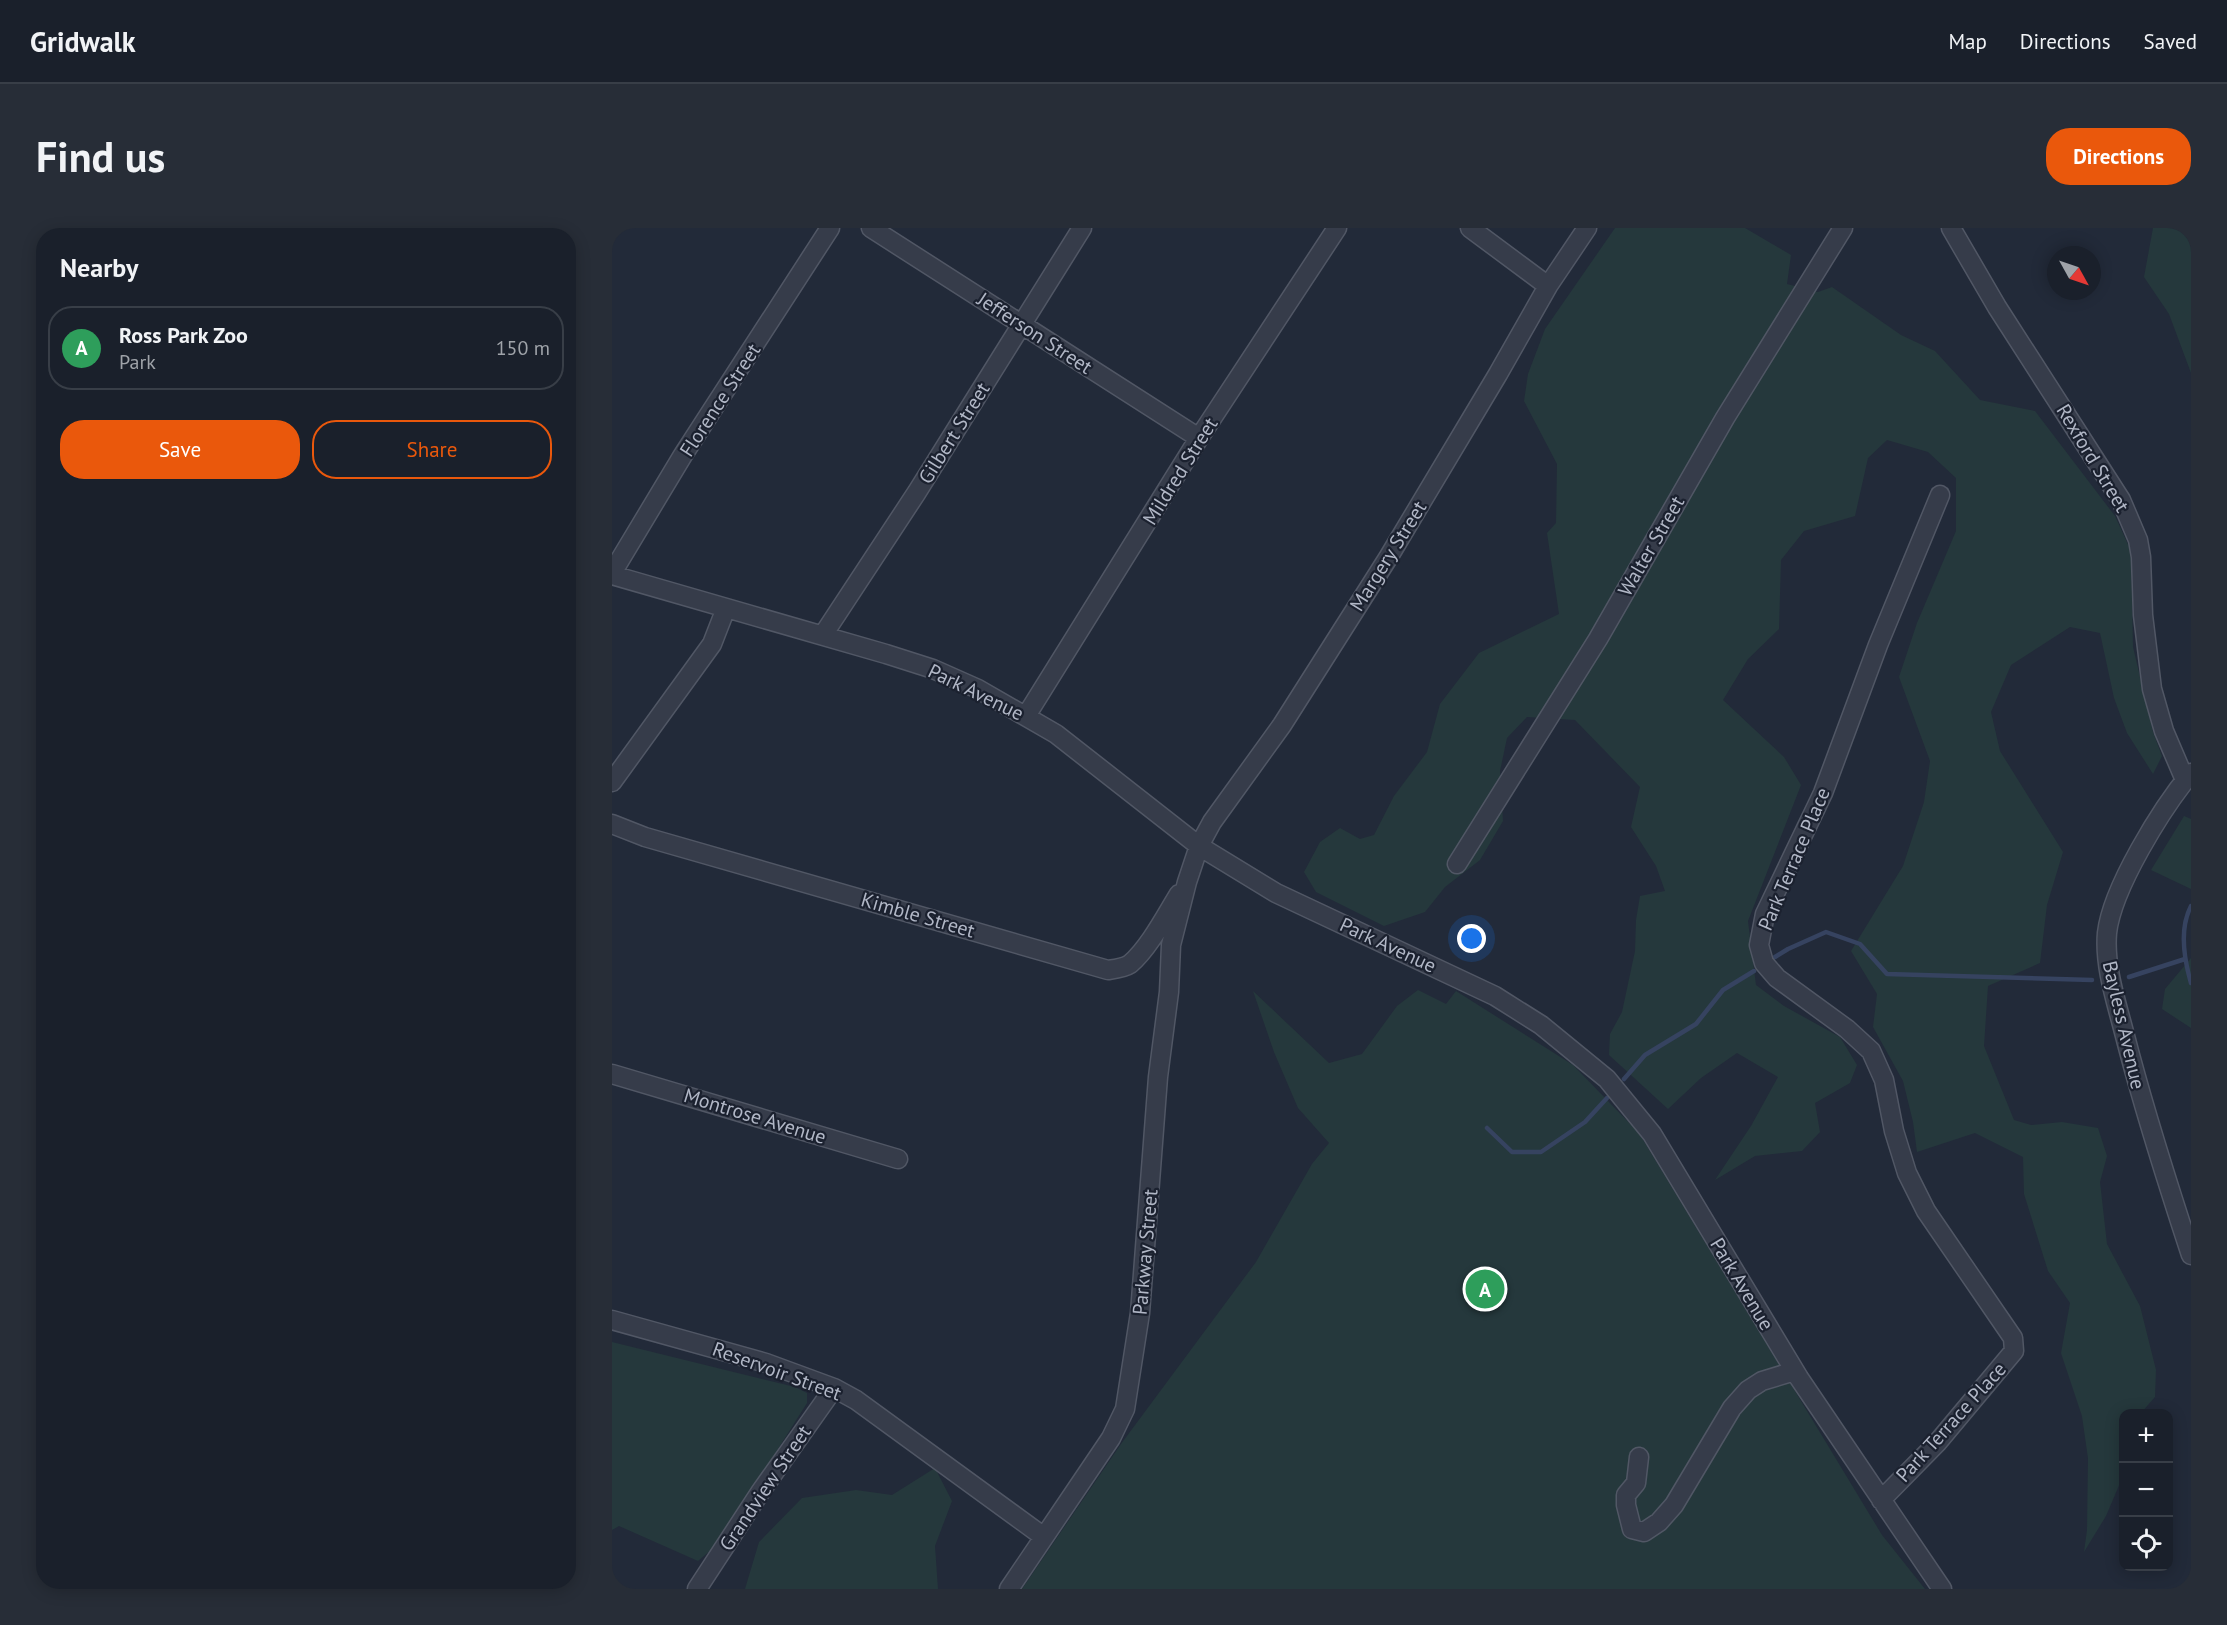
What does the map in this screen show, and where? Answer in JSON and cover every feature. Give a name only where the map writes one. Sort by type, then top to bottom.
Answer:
[{"type":"street","name":"Florence Street","points":[[612,574],[683,454],[831,228]]},
{"type":"street","name":"Jefferson Street","points":[[871,228],[1199,438]]},
{"type":"street","name":"Gilbert Street","points":[[823,635],[911,501],[1082,228]]},
{"type":"street","name":"Mildred Street","points":[[1026,716],[1199,438],[1337,228]]},
{"type":"street","points":[[1470,228],[1548,286]]},
{"type":"street","name":"Margery Street","points":[[1187,882],[1199,846],[1212,822],[1282,725],[1388,558],[1548,286],[1587,228]]},
{"type":"street","name":"Walter Street","points":[[1457,864],[1598,639],[1725,418],[1843,228]]},
{"type":"street","name":"Rexford Street","points":[[1952,228],[1991,298],[2094,455],[2126,510],[2138,540],[2141,557],[2143,615],[2152,689],[2164,731],[2188,777]]},
{"type":"street","name":"Park Terrace Place","points":[[1881,1500],[1937,1443],[2014,1351],[2013,1338],[1926,1211],[1906,1173],[1884,1080],[1871,1051],[1846,1029],[1777,978],[1764,963],[1759,945],[1765,914],[1823,793],[1878,645],[1940,495]]},
{"type":"street","name":"Park Avenue","points":[[612,574],[933,669],[978,689],[1056,734],[1199,846],[1276,893],[1495,996],[1541,1025],[1607,1079],[1652,1134],[1794,1371],[1942,1589]]},
{"type":"street","points":[[612,782],[712,644],[726,608]]},
{"type":"street","name":"Bayless Avenue","points":[[2188,777],[2157,820],[2117,894],[2107,931],[2106,948],[2113,989],[2146,1117],[2191,1255]]},
{"type":"street","name":"Kimble Street","points":[[612,824],[645,837],[1108,970],[1129,964],[1142,951],[1187,882]]},
{"type":"street","name":"Parkway Street","points":[[1008,1589],[1111,1438],[1125,1409],[1140,1313],[1158,1077],[1169,992],[1172,945],[1187,882]]},
{"type":"street","name":"Montrose Avenue","points":[[612,1074],[898,1159]]},
{"type":"street","name":"Reservoir Street","points":[[612,1320],[766,1363],[834,1388],[856,1400],[1044,1537]]},
{"type":"street","points":[[1639,1457],[1636,1483],[1626,1495],[1626,1505],[1632,1529],[1644,1532],[1659,1522],[1674,1505],[1732,1408],[1748,1390],[1762,1381],[1794,1371]]},
{"type":"street","name":"Grandview Street","points":[[697,1589],[761,1491],[834,1388]]},
{"type":"green space","points":[[1615,228],[1745,228],[1791,255],[1787,284],[1818,292],[1832,287],[1901,335],[1935,351],[1980,400],[2035,411],[2115,516],[2131,551],[2133,647],[2153,732],[2162,756],[2153,774],[2127,733],[2114,698],[2100,633],[2070,627],[2011,665],[1991,712],[2000,751],[2063,852],[2047,905],[2040,963],[1988,986],[1984,1046],[2014,1120],[2031,1125],[2062,1122],[2098,1128],[2107,1156],[2100,1182],[2107,1244],[2140,1306],[2156,1370],[2155,1397],[2144,1409],[2119,1409],[2119,1485],[2106,1516],[2084,1552],[2087,1530],[2088,1458],[2082,1416],[2061,1353],[2070,1303],[2048,1271],[2024,1194],[2023,1157],[1975,1133],[1917,1152],[1913,1122],[1903,1081],[1873,1027],[1877,994],[1851,951],[1903,866],[1924,802],[1930,761],[1899,677],[1917,623],[1956,531],[1956,478],[1928,452],[1887,440],[1868,458],[1855,516],[1804,531],[1781,560],[1779,629],[1748,659],[1723,700],[1784,757],[1801,785],[1748,921],[1756,985],[1784,1006],[1840,1037],[1857,1065],[1850,1083],[1815,1103],[1820,1132],[1802,1151],[1755,1156],[1715,1180],[1751,1126],[1778,1077],[1737,1053],[1701,1078],[1668,1109],[1609,1055],[1610,1034],[1622,1012],[1635,951],[1636,920],[1640,896],[1665,891],[1656,866],[1631,827],[1640,787],[1575,720],[1527,717],[1507,738],[1500,771],[1503,821],[1480,860],[1445,887],[1425,912],[1384,926],[1316,892],[1304,872],[1320,842],[1340,828],[1360,839],[1374,835],[1394,796],[1427,752],[1440,704],[1479,653],[1559,614],[1547,533],[1556,523],[1557,464],[1524,401],[1528,374],[1545,329]]},
{"type":"green space","points":[[2153,228],[2191,228],[2191,373],[2169,314],[2144,277]]},
{"type":"green space","points":[[2184,816],[2191,819],[2191,889],[2151,870]]},
{"type":"green space","points":[[2191,958],[2191,1028],[2162,1009],[2165,989]]},
{"type":"green space","points":[[1418,990],[1446,1004],[1456,991],[1573,1065],[1639,1133],[1882,1535],[1925,1589],[1022,1589],[1121,1444],[1256,1262],[1312,1164],[1329,1143],[1298,1108],[1274,1052],[1253,991],[1329,1063],[1362,1054],[1397,1006]]},
{"type":"green space","points":[[612,1342],[795,1387],[807,1393],[807,1403],[718,1544],[698,1561],[619,1526],[612,1530]]},
{"type":"green space","points":[[935,1468],[952,1501],[935,1546],[938,1589],[745,1589],[759,1542],[802,1498],[856,1490],[892,1495]]},
{"type":"waterway","points":[[2191,906],[2184,934],[2186,964],[2191,983]]},
{"type":"waterway","points":[[1775,957],[1826,932],[1860,944],[1887,974],[2092,980]]},
{"type":"waterway","points":[[2129,977],[2185,959]]},
{"type":"waterway","points":[[1624,1079],[1645,1055],[1696,1024],[1723,990],[1754,971]]},
{"type":"waterway","points":[[1487,1128],[1512,1152],[1541,1152],[1585,1122],[1607,1098]]},
{"type":"place","name":"Ross Park Zoo","points":[[1485,1289]]}]
